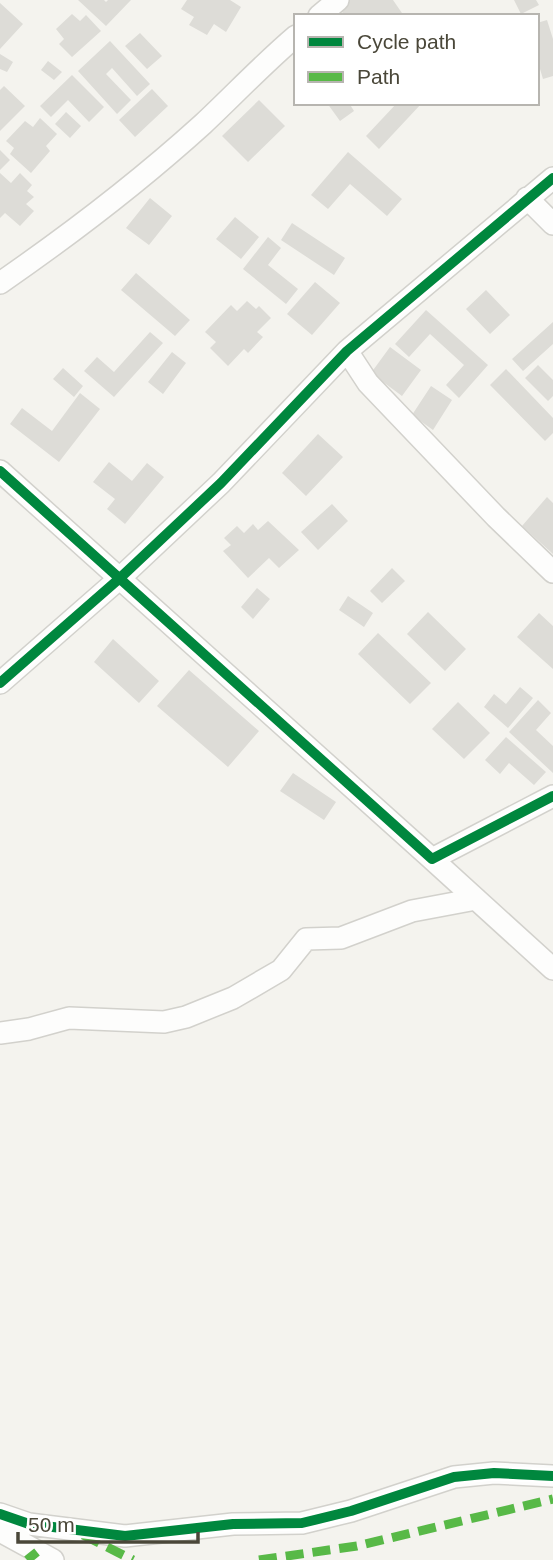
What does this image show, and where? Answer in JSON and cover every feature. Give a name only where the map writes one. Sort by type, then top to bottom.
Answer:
[{"type":"street","points":[[321,14],[338,0]]},
{"type":"street","points":[[0,283],[119,197],[204,123],[265,62],[294,38]]},
{"type":"street","points":[[0,683],[120,578],[220,482],[347,351],[553,178]]},
{"type":"street","points":[[527,198],[553,224]]},
{"type":"street","points":[[347,351],[368,383],[496,517],[553,572]]},
{"type":"street","points":[[0,471],[553,969]]},
{"type":"street","points":[[432,859],[553,796]]},
{"type":"street","points":[[0,1033],[69,1018],[164,1022],[186,1017],[233,998],[281,970],[306,939],[341,938],[412,911],[476,899]]},
{"type":"street","points":[[0,1514],[29,1524],[125,1536],[233,1524],[302,1522],[351,1511],[454,1477],[494,1473],[553,1476]]},
{"type":"street","points":[[0,1531],[53,1560]]},
{"type":"building","points":[[78,0],[106,2],[131,0],[106,26]]},
{"type":"building","points":[[187,0],[230,0],[241,7],[226,32],[214,24],[207,35],[189,25],[194,17],[181,9]]},
{"type":"building","points":[[350,0],[393,0],[403,14],[344,14],[339,8]]},
{"type":"building","points":[[514,0],[536,0],[539,5],[521,14]]},
{"type":"building","points":[[0,3],[23,24],[0,49]]},
{"type":"building","points":[[72,14],[80,21],[86,15],[101,31],[72,57],[59,44],[64,39],[56,29]]},
{"type":"building","points":[[547,20],[553,39],[553,76],[543,79],[539,66],[539,22]]},
{"type":"building","points":[[140,33],[162,56],[147,69],[125,46]]},
{"type":"building","points":[[110,41],[150,84],[137,96],[112,68],[106,74],[131,100],[117,114],[78,71]]},
{"type":"building","points":[[0,54],[13,62],[7,72],[0,69]]},
{"type":"building","points":[[48,61],[62,72],[54,80],[41,70]]},
{"type":"building","points":[[72,75],[104,107],[89,122],[68,100],[51,117],[40,106]]},
{"type":"building","points":[[4,86],[25,106],[0,131],[0,90]]},
{"type":"building","points":[[152,89],[168,106],[135,137],[119,120]]},
{"type":"building","points":[[259,100],[285,126],[248,162],[222,136]]},
{"type":"building","points":[[328,105],[350,105],[354,111],[340,121]]},
{"type":"building","points":[[395,105],[420,105],[379,149],[366,136]]},
{"type":"building","points":[[66,112],[81,126],[70,138],[55,124]]},
{"type":"building","points":[[40,118],[57,134],[46,146],[50,151],[31,173],[10,154],[14,148],[6,141],[25,121],[33,127]]},
{"type":"building","points":[[0,150],[10,160],[0,170]]},
{"type":"building","points":[[348,152],[402,199],[387,216],[350,184],[328,209],[311,195]]},
{"type":"building","points":[[0,173],[11,183],[20,173],[32,185],[27,191],[34,197],[26,204],[34,211],[20,226],[5,213],[0,218]]},
{"type":"building","points":[[150,198],[172,216],[149,245],[126,228]]},
{"type":"building","points":[[235,217],[259,237],[241,259],[216,239]]},
{"type":"building","points":[[292,223],[345,258],[334,275],[281,240]]},
{"type":"building","points":[[268,237],[281,248],[268,265],[298,289],[286,304],[243,269]]},
{"type":"building","points":[[136,273],[190,320],[175,336],[121,290]]},
{"type":"building","points":[[315,282],[340,303],[312,335],[287,314]]},
{"type":"building","points":[[486,290],[510,315],[490,334],[466,309]]},
{"type":"building","points":[[247,301],[256,309],[259,306],[271,318],[257,332],[263,337],[248,353],[244,349],[228,366],[210,348],[216,342],[205,332],[231,305],[237,311]]},
{"type":"building","points":[[426,310],[488,365],[459,398],[446,385],[464,365],[430,334],[409,357],[395,344]]},
{"type":"building","points":[[553,322],[553,344],[523,371],[512,359]]},
{"type":"building","points":[[150,332],[163,343],[114,397],[84,371],[97,357],[114,372]]},
{"type":"building","points":[[390,347],[421,370],[402,396],[371,373]]},
{"type":"building","points":[[172,352],[186,363],[163,394],[148,382]]},
{"type":"building","points":[[538,365],[553,380],[553,396],[548,401],[525,378]]},
{"type":"building","points":[[63,368],[83,386],[74,397],[53,379]]},
{"type":"building","points":[[506,369],[553,418],[553,433],[545,441],[490,385]]},
{"type":"building","points":[[431,386],[452,400],[433,430],[412,415]]},
{"type":"building","points":[[80,393],[100,409],[59,462],[10,424],[22,408],[52,431]]},
{"type":"building","points":[[318,434],[343,457],[306,496],[282,473]]},
{"type":"building","points":[[109,462],[132,481],[147,463],[164,477],[125,524],[107,509],[115,499],[93,482]]},
{"type":"building","points":[[547,497],[553,503],[553,554],[522,526]]},
{"type":"building","points":[[332,504],[348,521],[318,550],[301,532]]},
{"type":"building","points":[[268,521],[299,550],[279,568],[269,558],[248,578],[223,551],[231,545],[224,538],[237,526],[244,533],[253,524],[258,530]]},
{"type":"building","points":[[392,568],[405,581],[382,603],[370,591]]},
{"type":"building","points":[[257,588],[270,599],[253,619],[241,607]]},
{"type":"building","points":[[348,596],[373,613],[364,627],[339,610]]},
{"type":"building","points":[[428,612],[466,649],[445,671],[407,634]]},
{"type":"building","points":[[539,613],[553,626],[553,669],[517,637]]},
{"type":"building","points":[[378,633],[431,683],[410,704],[358,654]]},
{"type":"building","points":[[113,639],[159,681],[139,703],[94,662]]},
{"type":"building","points":[[189,670],[259,731],[228,767],[157,706]]},
{"type":"building","points":[[520,687],[533,698],[508,728],[484,707],[494,694],[506,704]]},
{"type":"building","points":[[538,700],[551,713],[536,730],[553,746],[553,773],[509,732]]},
{"type":"building","points":[[458,702],[490,733],[464,759],[432,729]]},
{"type":"building","points":[[506,737],[546,772],[534,785],[509,763],[500,774],[485,760]]},
{"type":"building","points":[[293,773],[336,802],[324,820],[280,791]]},
{"type":"marked path","points":[[259,1560],[357,1546],[553,1499]]},
{"type":"marked path","points":[[83,1535],[133,1560]]},
{"type":"marked path","points":[[27,1560],[37,1552]]},
{"type":"cycle path","points":[[0,683],[120,578],[221,483],[347,351],[553,178]]},
{"type":"cycle path","points":[[0,471],[432,859],[553,796]]},
{"type":"cycle path","points":[[0,1514],[29,1524],[125,1536],[233,1524],[302,1523],[351,1511],[454,1477],[494,1473],[553,1476]]}]
